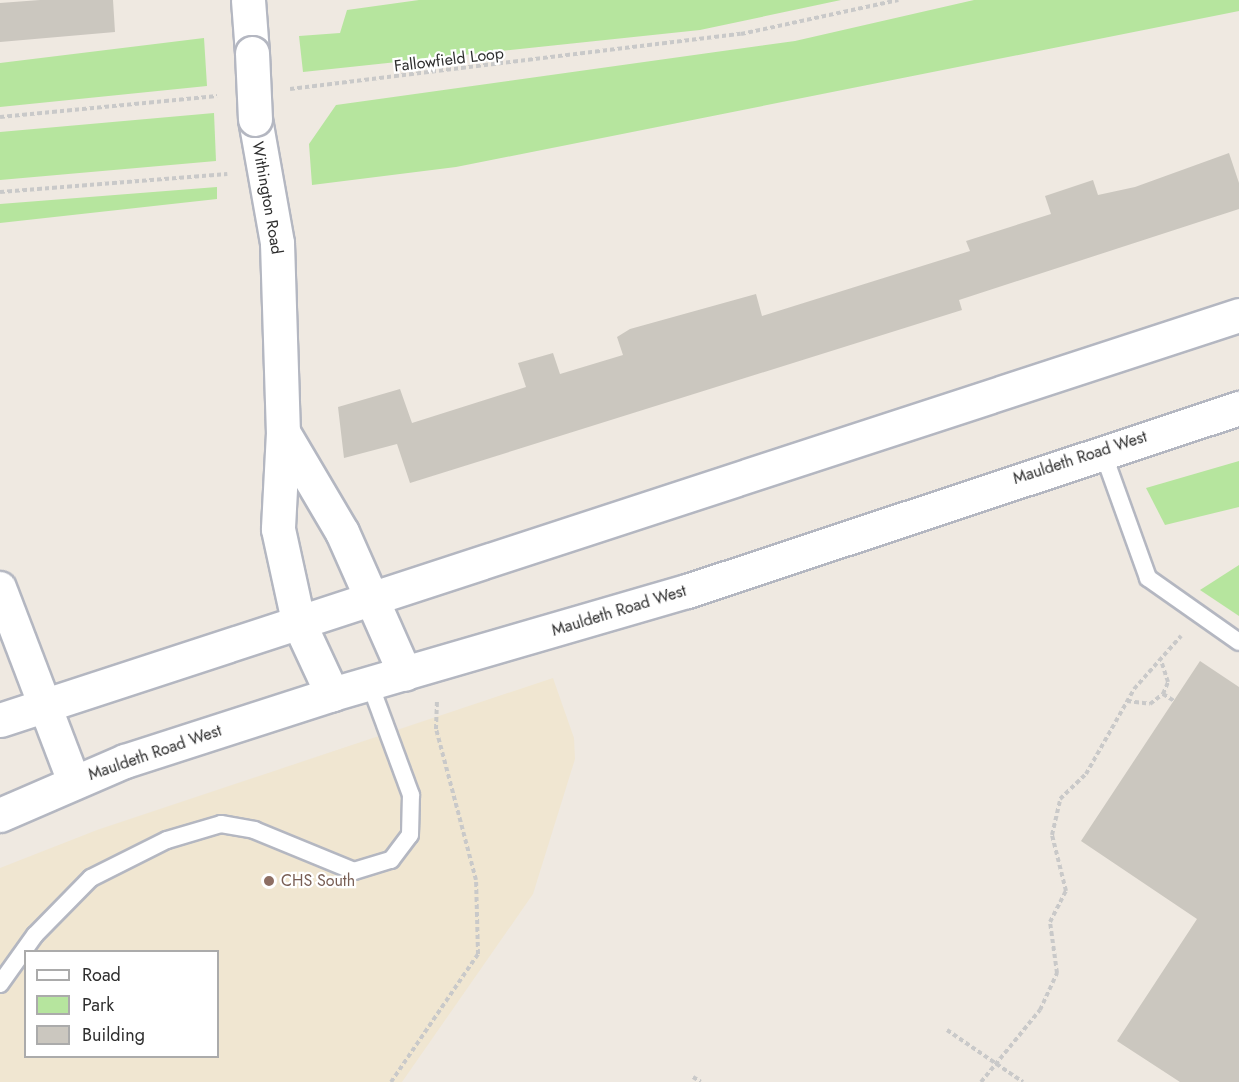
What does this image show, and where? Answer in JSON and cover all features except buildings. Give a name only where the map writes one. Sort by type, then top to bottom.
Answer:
[{"type":"street","name":"Withington Road","points":[[248,0],[255,119],[278,243],[283,432],[278,530],[298,621],[332,694]]},
{"type":"street","points":[[0,720],[368,596],[1239,315]]},
{"type":"street","name":"Mauldeth Road West","points":[[0,815],[74,782],[332,694],[687,591],[1102,450],[1239,408]]},
{"type":"street","name":"Withington Road","points":[[283,432],[342,532],[368,596],[405,674]]},
{"type":"street","points":[[0,588],[20,649],[48,705],[74,782]]},
{"type":"lane","points":[[1102,450],[1148,578],[1239,642]]},
{"type":"lane","points":[[24,950],[35,935],[92,878],[167,840],[221,824],[254,830],[354,871],[391,860],[410,835],[411,795],[370,684]]},
{"type":"lane","points":[[0,984],[24,950]]},
{"type":"path","name":"Fallowfield Loop","points":[[283,90],[741,34],[898,0]]},
{"type":"path","points":[[0,117],[224,96]]},
{"type":"path","points":[[0,192],[226,174]]},
{"type":"path","points":[[981,1082],[994,1062],[1040,1010],[1057,974],[1050,922],[1066,891],[1052,835],[1060,799],[1097,758],[1127,701],[1162,663],[1186,628],[1209,622]]},
{"type":"path","points":[[1127,701],[1150,704],[1163,694],[1168,682],[1162,663]]},
{"type":"path","points":[[391,1082],[477,954],[476,880],[436,729],[437,698],[448,694]]},
{"type":"path","points":[[1163,694],[1174,701]]},
{"type":"path","points":[[947,1030],[1023,1082]]},
{"type":"path","points":[[693,1077],[701,1082]]},
{"type":"shaded area","name":"CHS South","points":[[553,678],[574,738],[575,759],[533,894],[402,1082],[0,1082],[0,868],[97,830]]},
{"type":"green space","points":[[419,0],[841,0],[700,30],[303,72],[299,36],[340,33],[347,10]]},
{"type":"green space","points":[[974,0],[1239,0],[1239,11],[456,167],[312,185],[309,144],[336,105],[795,41]]},
{"type":"green space","points":[[204,38],[207,86],[0,107],[0,63]]},
{"type":"green space","points":[[214,113],[216,161],[0,180],[0,132]]},
{"type":"green space","points":[[217,187],[217,199],[0,223],[0,204]]},
{"type":"green space","points":[[1239,461],[1239,507],[1165,525],[1146,488]]},
{"type":"green space","points":[[1239,565],[1239,616],[1200,590]]},
{"type":"place","name":"CHS South","points":[[269,881]]}]
